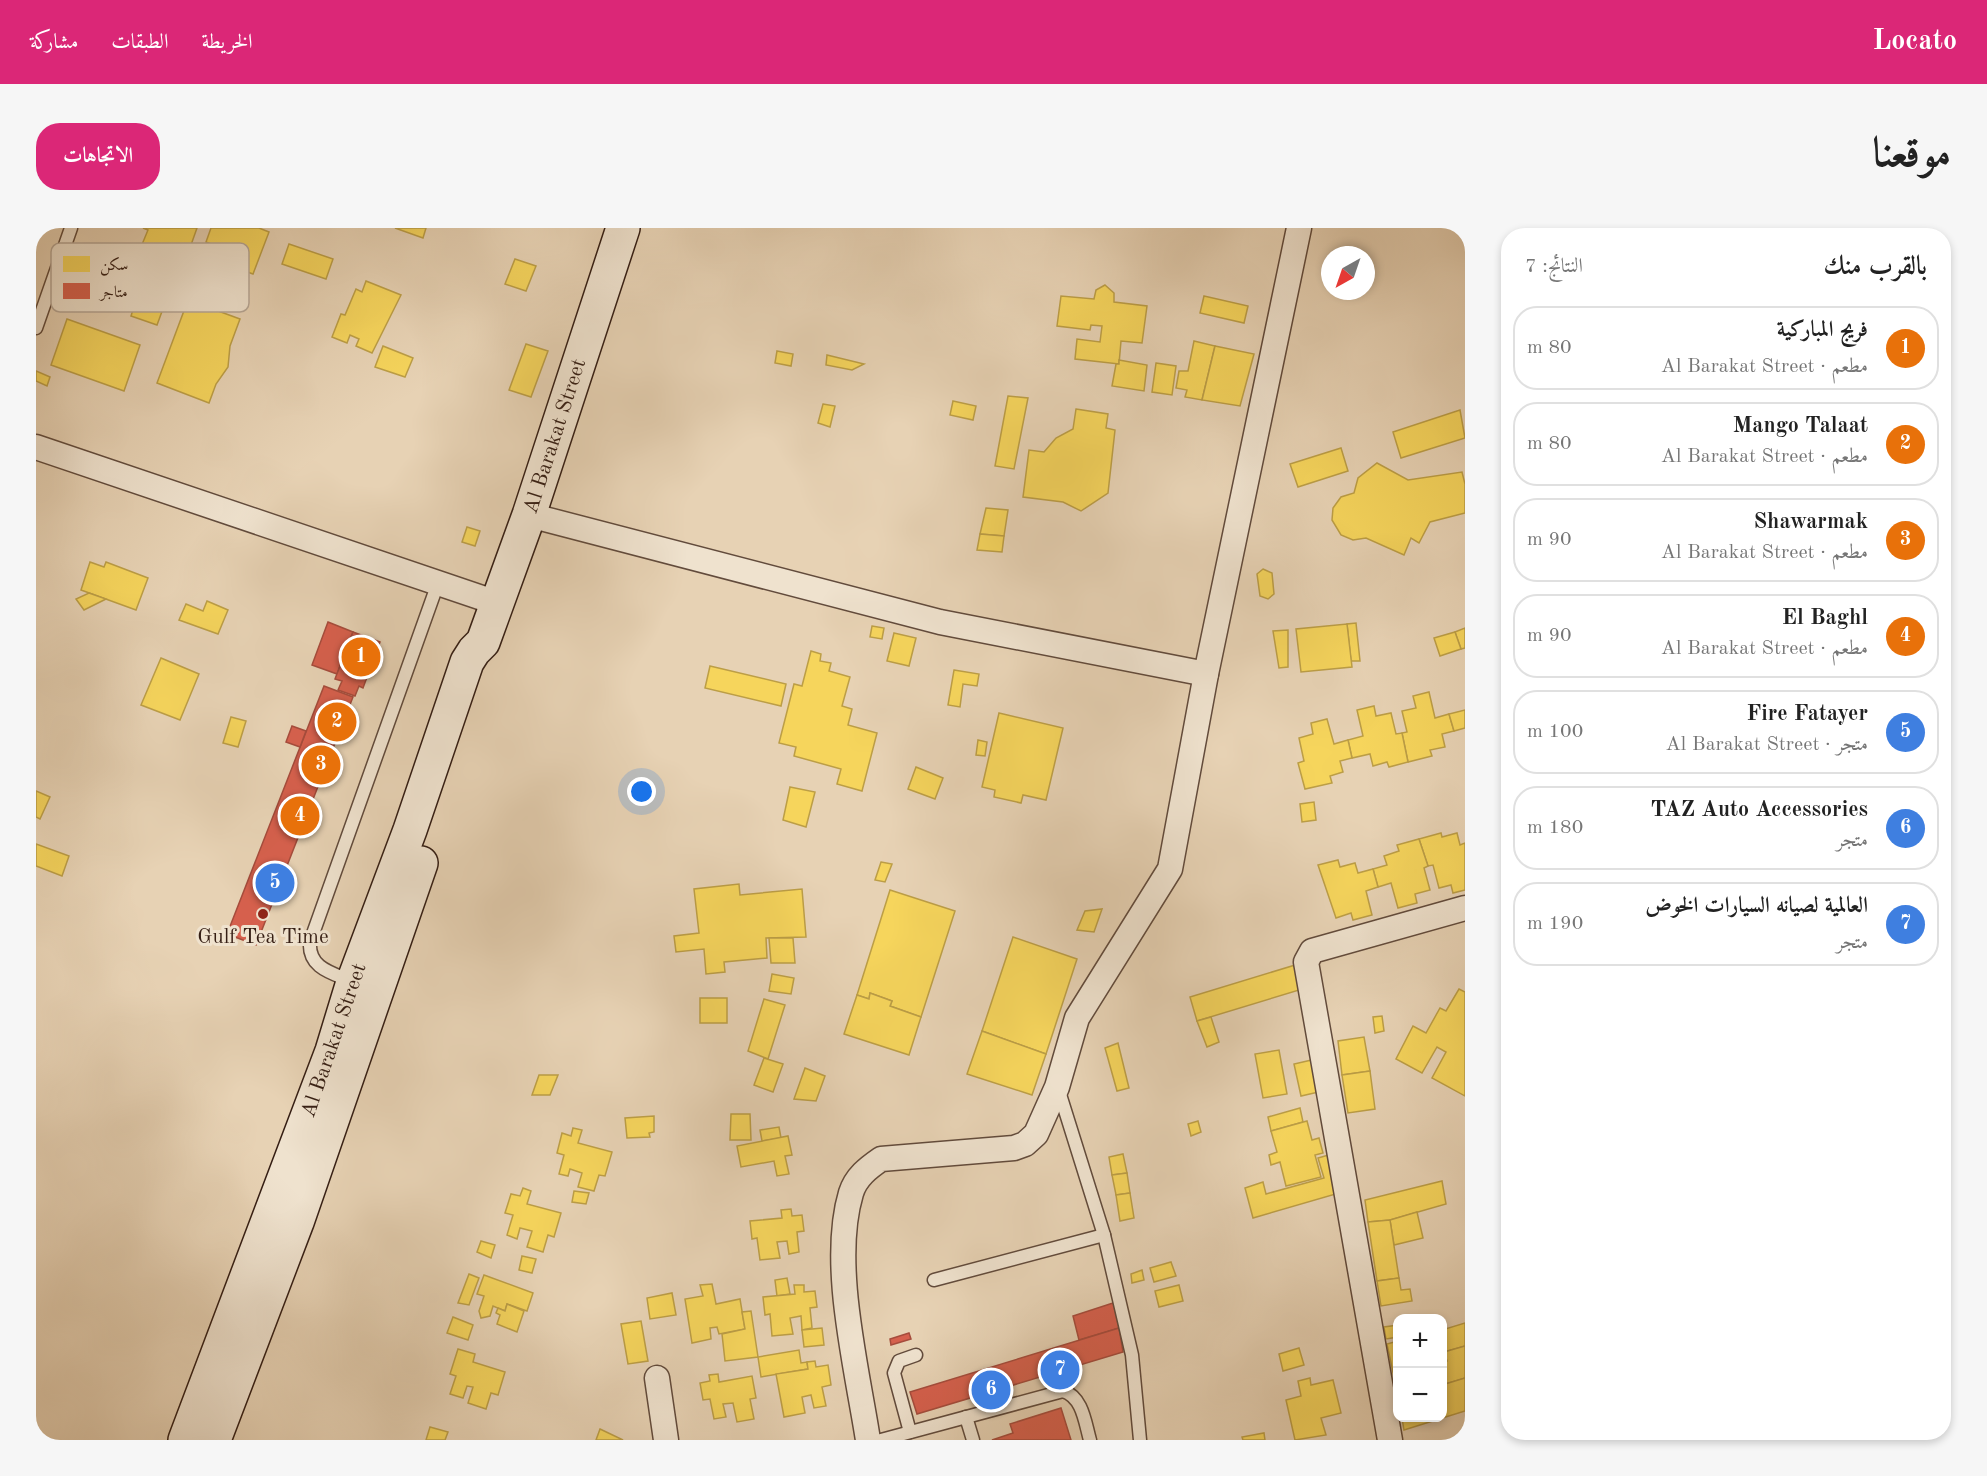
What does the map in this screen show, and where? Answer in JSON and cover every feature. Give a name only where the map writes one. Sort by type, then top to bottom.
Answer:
[{"type":"street","name":"Al Barakat Street","points":[[185,1440],[332,1051],[352,982],[410,830],[467,662],[483,642],[529,515],[623,228]]},
{"type":"street","points":[[868,1440],[849,1319],[845,1277],[845,1232],[852,1192],[864,1172],[881,1159],[1014,1148],[1025,1144],[1036,1134],[1057,1087],[1077,1018],[1170,869],[1206,674],[1299,228]]},
{"type":"street","points":[[36,447],[497,603]]},
{"type":"street","points":[[529,515],[940,622],[1206,674]]},
{"type":"street","name":"Al Barakat Street","points":[[214,1440],[297,1222],[430,836],[485,662],[483,642]]},
{"type":"street","points":[[1390,1440],[1306,962],[1312,951],[1465,908]]},
{"type":"street","points":[[297,1222],[300,1184],[362,991],[352,982]]},
{"type":"street","points":[[657,1378],[666,1440]]},
{"type":"lane","points":[[65,243],[70,228]]},
{"type":"lane","points":[[36,328],[51,284]]},
{"type":"lane","points":[[352,982],[316,964],[311,957],[310,942],[438,583]]},
{"type":"lane","points":[[1057,1087],[1104,1235],[1132,1355],[1140,1440]]},
{"type":"lane","points":[[934,1280],[1104,1235]]},
{"type":"lane","points":[[910,1432],[894,1373],[899,1361],[916,1355]]},
{"type":"lane","points":[[881,1440],[1063,1392],[1070,1393],[1079,1403],[1090,1440]]},
{"type":"lane","points":[[966,1417],[973,1440]]},
{"type":"building: سكن","points":[[143,228],[197,228],[192,243],[143,243],[148,230]]},
{"type":"building: سكن","points":[[211,228],[259,228],[269,232],[253,274],[249,273],[249,243],[206,242]]},
{"type":"building: سكن","points":[[395,228],[426,228],[423,238]]},
{"type":"building: سكن","points":[[289,244],[333,259],[326,279],[282,264]]},
{"type":"building: سكن","points":[[515,259],[536,266],[526,291],[505,284]]},
{"type":"building: سكن","points":[[366,281],[401,295],[372,353],[356,346],[359,339],[350,335],[347,343],[332,337],[341,314],[345,315],[356,289],[362,292]]},
{"type":"building: سكن","points":[[1105,285],[1114,293],[1114,302],[1147,306],[1142,343],[1121,341],[1119,364],[1075,359],[1077,339],[1100,342],[1102,326],[1091,325],[1090,330],[1057,326],[1061,296],[1094,299],[1096,290]]},
{"type":"building: سكن","points":[[1204,296],[1248,306],[1244,323],[1200,313]]},
{"type":"building: سكن","points":[[132,312],[162,312],[157,325],[131,316]]},
{"type":"building: سكن","points":[[184,312],[221,312],[240,319],[230,346],[228,367],[216,384],[209,403],[157,383]]},
{"type":"building: سكن","points":[[67,319],[140,345],[124,391],[51,365]]},
{"type":"building: سكن","points":[[1194,341],[1215,346],[1202,400],[1185,397],[1187,390],[1176,388],[1179,371],[1188,371]]},
{"type":"building: سكن","points":[[526,344],[548,351],[531,397],[509,390]]},
{"type":"building: سكن","points":[[383,346],[413,358],[405,377],[375,367]]},
{"type":"building: سكن","points":[[1215,346],[1254,354],[1240,406],[1202,400]]},
{"type":"building: سكن","points":[[777,351],[793,354],[791,366],[775,363]]},
{"type":"building: سكن","points":[[827,355],[864,364],[852,370],[826,365]]},
{"type":"building: سكن","points":[[1119,360],[1147,365],[1144,391],[1112,386],[1116,364],[1119,364]]},
{"type":"building: سكن","points":[[1156,363],[1176,366],[1172,395],[1152,392]]},
{"type":"building: سكن","points":[[36,371],[50,377],[47,386],[36,381]]},
{"type":"building: سكن","points":[[1008,396],[1028,398],[1014,469],[995,466]]},
{"type":"building: سكن","points":[[953,401],[976,406],[973,420],[950,415]]},
{"type":"building: سكن","points":[[823,404],[835,406],[830,427],[818,423]]},
{"type":"building: سكن","points":[[1076,409],[1108,414],[1106,428],[1115,430],[1108,493],[1081,511],[1063,502],[1023,497],[1029,450],[1044,452],[1056,438],[1073,429]]},
{"type":"building: سكن","points":[[1460,410],[1465,438],[1401,458],[1393,432]]},
{"type":"building: سكن","points":[[1341,448],[1348,471],[1298,487],[1290,464]]},
{"type":"building: سكن","points":[[1377,463],[1408,480],[1462,472],[1465,484],[1465,513],[1430,522],[1419,543],[1411,538],[1404,555],[1366,538],[1353,540],[1341,535],[1332,520],[1333,508],[1341,497],[1354,493],[1358,478]]},
{"type":"building: سكن","points":[[986,508],[1008,510],[1004,536],[980,534]]},
{"type":"building: سكن","points":[[467,527],[480,531],[475,546],[462,542]]},
{"type":"building: سكن","points":[[980,534],[1004,536],[1002,552],[977,550]]},
{"type":"building: سكن","points":[[90,562],[104,567],[106,562],[148,578],[136,610],[81,590]]},
{"type":"building: سكن","points":[[1263,569],[1272,573],[1274,594],[1268,599],[1260,596],[1257,574]]},
{"type":"building: سكن","points":[[89,593],[106,599],[84,610],[76,599]]},
{"type":"building: سكن","points":[[207,601],[228,610],[218,634],[179,620],[186,604],[203,611]]},
{"type":"building: سكن","points":[[1356,623],[1360,661],[1351,661],[1347,624]]},
{"type":"building: سكن","points":[[1347,624],[1352,667],[1301,672],[1296,629]]},
{"type":"building: سكن","points":[[872,626],[884,628],[882,639],[870,637]]},
{"type":"building: سكن","points":[[1465,628],[1465,648],[1461,649],[1455,632]]},
{"type":"building: سكن","points":[[1288,630],[1288,667],[1279,668],[1273,631]]},
{"type":"building: سكن","points":[[1455,632],[1461,649],[1440,656],[1434,638]]},
{"type":"building: سكن","points":[[894,633],[916,638],[909,666],[887,661]]},
{"type":"building: سكن","points":[[811,651],[821,654],[820,661],[831,663],[829,671],[850,677],[842,706],[852,709],[848,725],[877,733],[862,791],[837,784],[841,769],[794,756],[796,747],[779,743],[794,684],[802,686]]},
{"type":"building: سكن","points":[[161,658],[199,674],[180,720],[141,705]]},
{"type":"building: سكن","points":[[710,666],[786,684],[781,706],[705,688]]},
{"type":"building: سكن","points":[[954,670],[979,674],[977,686],[963,684],[960,707],[948,705]]},
{"type":"building: سكن","points":[[1429,692],[1435,718],[1449,714],[1454,731],[1442,734],[1445,747],[1430,750],[1432,756],[1408,762],[1402,733],[1407,732],[1402,711],[1416,708],[1413,696]]},
{"type":"building: سكن","points":[[1374,706],[1376,716],[1391,713],[1396,734],[1402,733],[1408,762],[1389,767],[1387,762],[1373,766],[1370,754],[1352,758],[1348,740],[1363,736],[1357,710]]},
{"type":"building: سكن","points":[[1465,710],[1465,728],[1454,731],[1449,714]]},
{"type":"building: سكن","points":[[999,713],[1063,728],[1046,800],[1023,795],[1021,803],[994,797],[995,790],[982,787]]},
{"type":"building: سكن","points":[[231,717],[246,721],[238,747],[223,743]]},
{"type":"building: سكن","points":[[1327,719],[1334,744],[1348,740],[1352,758],[1340,761],[1343,772],[1330,776],[1332,783],[1305,789],[1298,763],[1304,761],[1299,738],[1313,734],[1311,723]]},
{"type":"building: سكن","points":[[978,740],[987,742],[985,756],[976,755]]},
{"type":"building: سكن","points":[[916,767],[943,778],[935,799],[908,789]]},
{"type":"building: سكن","points":[[790,787],[815,792],[806,827],[783,820]]},
{"type":"building: سكن","points":[[36,791],[50,797],[40,819],[36,817]]},
{"type":"building: سكن","points":[[1314,802],[1316,820],[1302,822],[1300,804]]},
{"type":"building: سكن","points":[[1441,833],[1442,837],[1457,833],[1460,845],[1465,843],[1465,890],[1453,893],[1451,885],[1439,888],[1433,865],[1428,866],[1419,839]]},
{"type":"building: سكن","points":[[1419,839],[1428,866],[1424,868],[1430,890],[1415,894],[1417,903],[1398,908],[1391,883],[1378,887],[1373,869],[1387,865],[1384,856],[1399,851],[1397,845]]},
{"type":"building: سكن","points":[[36,844],[69,856],[62,876],[36,866]]},
{"type":"building: سكن","points":[[1338,860],[1340,867],[1355,863],[1358,873],[1373,869],[1378,887],[1366,891],[1372,915],[1353,920],[1351,913],[1336,918],[1318,865]]},
{"type":"building: سكن","points":[[881,862],[892,864],[885,882],[875,880]]},
{"type":"building: سكن","points":[[739,884],[740,895],[802,889],[806,937],[766,938],[767,958],[724,962],[725,972],[706,974],[704,949],[676,952],[674,936],[699,933],[694,889]]},
{"type":"building: سكن","points":[[890,890],[955,911],[921,1017],[890,1006],[892,1001],[870,993],[869,999],[857,995]]},
{"type":"building: سكن","points":[[1102,909],[1094,932],[1077,930],[1085,911]]},
{"type":"building: سكن","points":[[1013,937],[1077,959],[1046,1054],[982,1031]]},
{"type":"building: سكن","points":[[769,938],[793,938],[795,963],[771,963]]},
{"type":"building: سكن","points":[[1305,962],[1309,987],[1197,1021],[1190,997]]},
{"type":"building: سكن","points":[[772,974],[794,978],[791,994],[769,991]]},
{"type":"building: سكن","points":[[1459,989],[1465,992],[1465,1096],[1432,1078],[1446,1052],[1437,1047],[1422,1073],[1396,1059],[1413,1026],[1426,1033],[1440,1008],[1446,1011]]},
{"type":"building: سكن","points":[[870,993],[892,1001],[890,1006],[921,1017],[909,1055],[844,1034],[857,995],[869,999]]},
{"type":"building: سكن","points":[[700,998],[727,998],[727,1023],[700,1023]]},
{"type":"building: سكن","points":[[764,999],[785,1005],[768,1059],[748,1051]]},
{"type":"building: سكن","points":[[1382,1016],[1384,1031],[1375,1033],[1373,1017]]},
{"type":"building: سكن","points":[[1211,1017],[1219,1042],[1207,1047],[1197,1021]]},
{"type":"building: سكن","points":[[982,1031],[1046,1054],[1032,1095],[967,1074]]},
{"type":"building: سكن","points":[[1364,1037],[1370,1071],[1342,1075],[1338,1041]]},
{"type":"building: سكن","points":[[1118,1043],[1129,1088],[1117,1091],[1105,1048]]},
{"type":"building: سكن","points":[[1279,1050],[1287,1094],[1263,1098],[1255,1054]]},
{"type":"building: سكن","points":[[764,1058],[783,1064],[773,1092],[754,1085]]},
{"type":"building: سكن","points":[[1316,1059],[1323,1091],[1301,1096],[1294,1064]]},
{"type":"building: سكن","points":[[805,1068],[825,1076],[816,1101],[794,1099]]},
{"type":"building: سكن","points":[[1370,1071],[1375,1109],[1348,1113],[1342,1075]]},
{"type":"building: سكن","points":[[539,1075],[558,1075],[550,1095],[532,1095]]},
{"type":"building: سكن","points":[[1300,1108],[1303,1122],[1271,1131],[1268,1117]]},
{"type":"building: سكن","points":[[731,1114],[750,1114],[751,1140],[730,1140]]},
{"type":"building: سكن","points":[[654,1116],[654,1132],[649,1133],[650,1137],[627,1138],[625,1118]]},
{"type":"building: سكن","points":[[1198,1121],[1201,1132],[1191,1136],[1188,1124]]},
{"type":"building: سكن","points":[[1307,1121],[1312,1140],[1319,1138],[1323,1153],[1315,1155],[1321,1177],[1286,1186],[1280,1162],[1271,1165],[1269,1155],[1277,1152],[1271,1131]]},
{"type":"building: سكن","points":[[779,1127],[781,1138],[762,1141],[760,1130]]},
{"type":"building: سكن","points":[[573,1128],[582,1130],[578,1143],[612,1152],[605,1176],[599,1175],[594,1191],[578,1187],[582,1173],[570,1169],[568,1176],[559,1174],[564,1155],[557,1153],[562,1133],[571,1136]]},
{"type":"building: سكن","points":[[788,1136],[792,1155],[785,1156],[789,1174],[777,1176],[774,1161],[741,1167],[737,1146]]},
{"type":"building: سكن","points":[[1339,1152],[1346,1191],[1253,1218],[1245,1188],[1263,1182],[1266,1194],[1324,1178],[1318,1158]]},
{"type":"building: سكن","points":[[1123,1154],[1127,1173],[1112,1175],[1109,1157]]},
{"type":"building: سكن","points":[[1127,1173],[1130,1193],[1116,1195],[1112,1175]]},
{"type":"building: سكن","points":[[1442,1181],[1446,1204],[1390,1220],[1368,1222],[1365,1200]]},
{"type":"building: سكن","points":[[523,1188],[531,1191],[527,1204],[561,1213],[554,1237],[548,1235],[543,1252],[527,1247],[532,1231],[520,1228],[517,1239],[507,1235],[513,1215],[505,1213],[511,1194],[520,1196]]},
{"type":"building: سكن","points":[[574,1191],[589,1193],[586,1204],[572,1202]]},
{"type":"building: سكن","points":[[1130,1193],[1134,1218],[1120,1221],[1116,1195]]},
{"type":"building: سكن","points":[[791,1209],[792,1216],[802,1215],[804,1231],[797,1232],[799,1252],[789,1254],[787,1241],[777,1242],[780,1258],[760,1260],[757,1238],[752,1239],[750,1221],[782,1218],[781,1210]]},
{"type":"building: سكن","points":[[1417,1212],[1423,1238],[1394,1245],[1390,1220]]},
{"type":"building: سكن","points":[[1390,1220],[1399,1278],[1377,1281],[1368,1222]]},
{"type":"building: سكن","points":[[481,1241],[495,1245],[491,1258],[477,1252]]},
{"type":"building: سكن","points":[[522,1256],[536,1259],[532,1273],[519,1270]]},
{"type":"building: سكن","points":[[1171,1262],[1176,1276],[1154,1282],[1150,1268]]},
{"type":"building: سكن","points":[[1142,1270],[1144,1280],[1132,1283],[1131,1274]]},
{"type":"building: سكن","points":[[469,1274],[479,1278],[469,1305],[458,1303]]},
{"type":"building: سكن","points":[[484,1275],[533,1293],[527,1311],[507,1304],[505,1311],[493,1306],[490,1316],[481,1318],[479,1311],[484,1296],[477,1294]]},
{"type":"building: سكن","points":[[787,1278],[790,1294],[777,1296],[775,1280]]},
{"type":"building: سكن","points":[[1399,1278],[1401,1290],[1410,1289],[1412,1301],[1381,1306],[1377,1281]]},
{"type":"building: سكن","points":[[712,1284],[716,1304],[740,1299],[745,1329],[719,1334],[717,1327],[710,1328],[711,1339],[692,1343],[685,1299],[703,1296],[700,1285]]},
{"type":"building: سكن","points":[[794,1285],[804,1285],[804,1292],[815,1291],[817,1307],[810,1308],[812,1328],[802,1330],[801,1316],[790,1318],[793,1334],[772,1336],[770,1314],[765,1315],[763,1297],[795,1294]]},
{"type":"building: سكن","points":[[1179,1285],[1183,1301],[1159,1307],[1155,1291]]},
{"type":"building: سكن","points":[[672,1293],[676,1315],[650,1319],[647,1298]]},
{"type":"building: سكن","points":[[507,1304],[524,1311],[517,1332],[497,1324],[500,1315],[496,1313],[498,1308],[505,1311]]},
{"type":"building: سكن","points":[[751,1311],[758,1357],[725,1361],[722,1334],[745,1329],[742,1312]]},
{"type":"building: سكن","points":[[453,1317],[473,1325],[468,1340],[447,1333]]},
{"type":"building: سكن","points":[[641,1321],[648,1361],[628,1364],[621,1324]]},
{"type":"building: سكن","points":[[1465,1323],[1465,1346],[1447,1351],[1447,1328]]},
{"type":"building: سكن","points":[[1393,1326],[1393,1338],[1386,1339],[1384,1327]]},
{"type":"building: سكن","points":[[822,1328],[824,1345],[804,1347],[802,1330]]},
{"type":"building: سكن","points":[[1393,1342],[1393,1372],[1387,1344]]},
{"type":"building: سكن","points":[[1465,1346],[1465,1378],[1447,1383],[1447,1361],[1447,1351]]},
{"type":"building: سكن","points":[[1299,1348],[1304,1365],[1283,1371],[1279,1354]]},
{"type":"building: سكن","points":[[458,1349],[475,1354],[473,1362],[505,1372],[498,1395],[491,1393],[486,1409],[468,1403],[473,1387],[467,1386],[463,1398],[450,1394],[456,1376],[450,1374]]},
{"type":"building: سكن","points":[[799,1350],[801,1363],[807,1362],[808,1369],[761,1377],[758,1357]]},
{"type":"building: سكن","points":[[815,1361],[816,1367],[828,1365],[831,1385],[822,1387],[826,1406],[814,1408],[811,1395],[802,1397],[805,1413],[784,1417],[776,1374],[808,1369],[807,1362]]},
{"type":"building: سكن","points":[[718,1374],[719,1382],[752,1376],[756,1398],[750,1399],[754,1419],[737,1422],[733,1403],[723,1404],[726,1417],[714,1419],[710,1399],[703,1400],[700,1383],[710,1381],[709,1375]]},
{"type":"building: سكن","points":[[1310,1378],[1311,1385],[1333,1380],[1341,1413],[1321,1418],[1326,1435],[1295,1440],[1286,1400],[1301,1396],[1298,1381]]},
{"type":"building: سكن","points":[[1465,1378],[1465,1411],[1447,1417],[1447,1383]]},
{"type":"building: سكن","points":[[1403,1422],[1430,1422],[1404,1430]]},
{"type":"building: سكن","points":[[430,1427],[448,1432],[445,1440],[426,1440]]},
{"type":"building: سكن","points":[[600,1429],[623,1440],[596,1440]]},
{"type":"building: سكن","points":[[1264,1433],[1265,1440],[1243,1440],[1242,1437]]},
{"type":"building: متاجر","points":[[328,622],[353,632],[337,674],[312,665]]},
{"type":"building: متاجر","points":[[353,632],[380,642],[363,688],[359,686],[355,696],[338,690],[342,681],[335,679]]},
{"type":"building: متاجر","points":[[324,686],[353,697],[256,945],[227,934]]},
{"type":"building: متاجر","points":[[292,726],[306,731],[300,747],[286,742]]},
{"type":"building: متاجر","points":[[1116,1302],[1119,1328],[1079,1340],[1073,1316]]},
{"type":"building: متاجر","points":[[1119,1328],[1123,1352],[917,1414],[910,1392]]},
{"type":"building: متاجر","points":[[909,1333],[911,1339],[891,1345],[890,1339]]},
{"type":"building: متاجر","points":[[1061,1408],[1071,1440],[992,1440],[1013,1433],[1010,1424]]},
{"type":"place","name":"فريج المباركية","points":[[361,657]]},
{"type":"place","name":"Mango Talaat","points":[[337,722]]},
{"type":"place","name":"Shawarmak","points":[[321,765]]},
{"type":"place","name":"El Baghl","points":[[300,816]]},
{"type":"place","name":"Fire Fatayer","points":[[275,883]]},
{"type":"place","name":"Gulf Tea Time","points":[[263,914]]},
{"type":"place","name":"العالمية لصيانه السيارات الخوض","points":[[1060,1370]]},
{"type":"place","name":"TAZ Auto Accessories","points":[[991,1390]]}]
